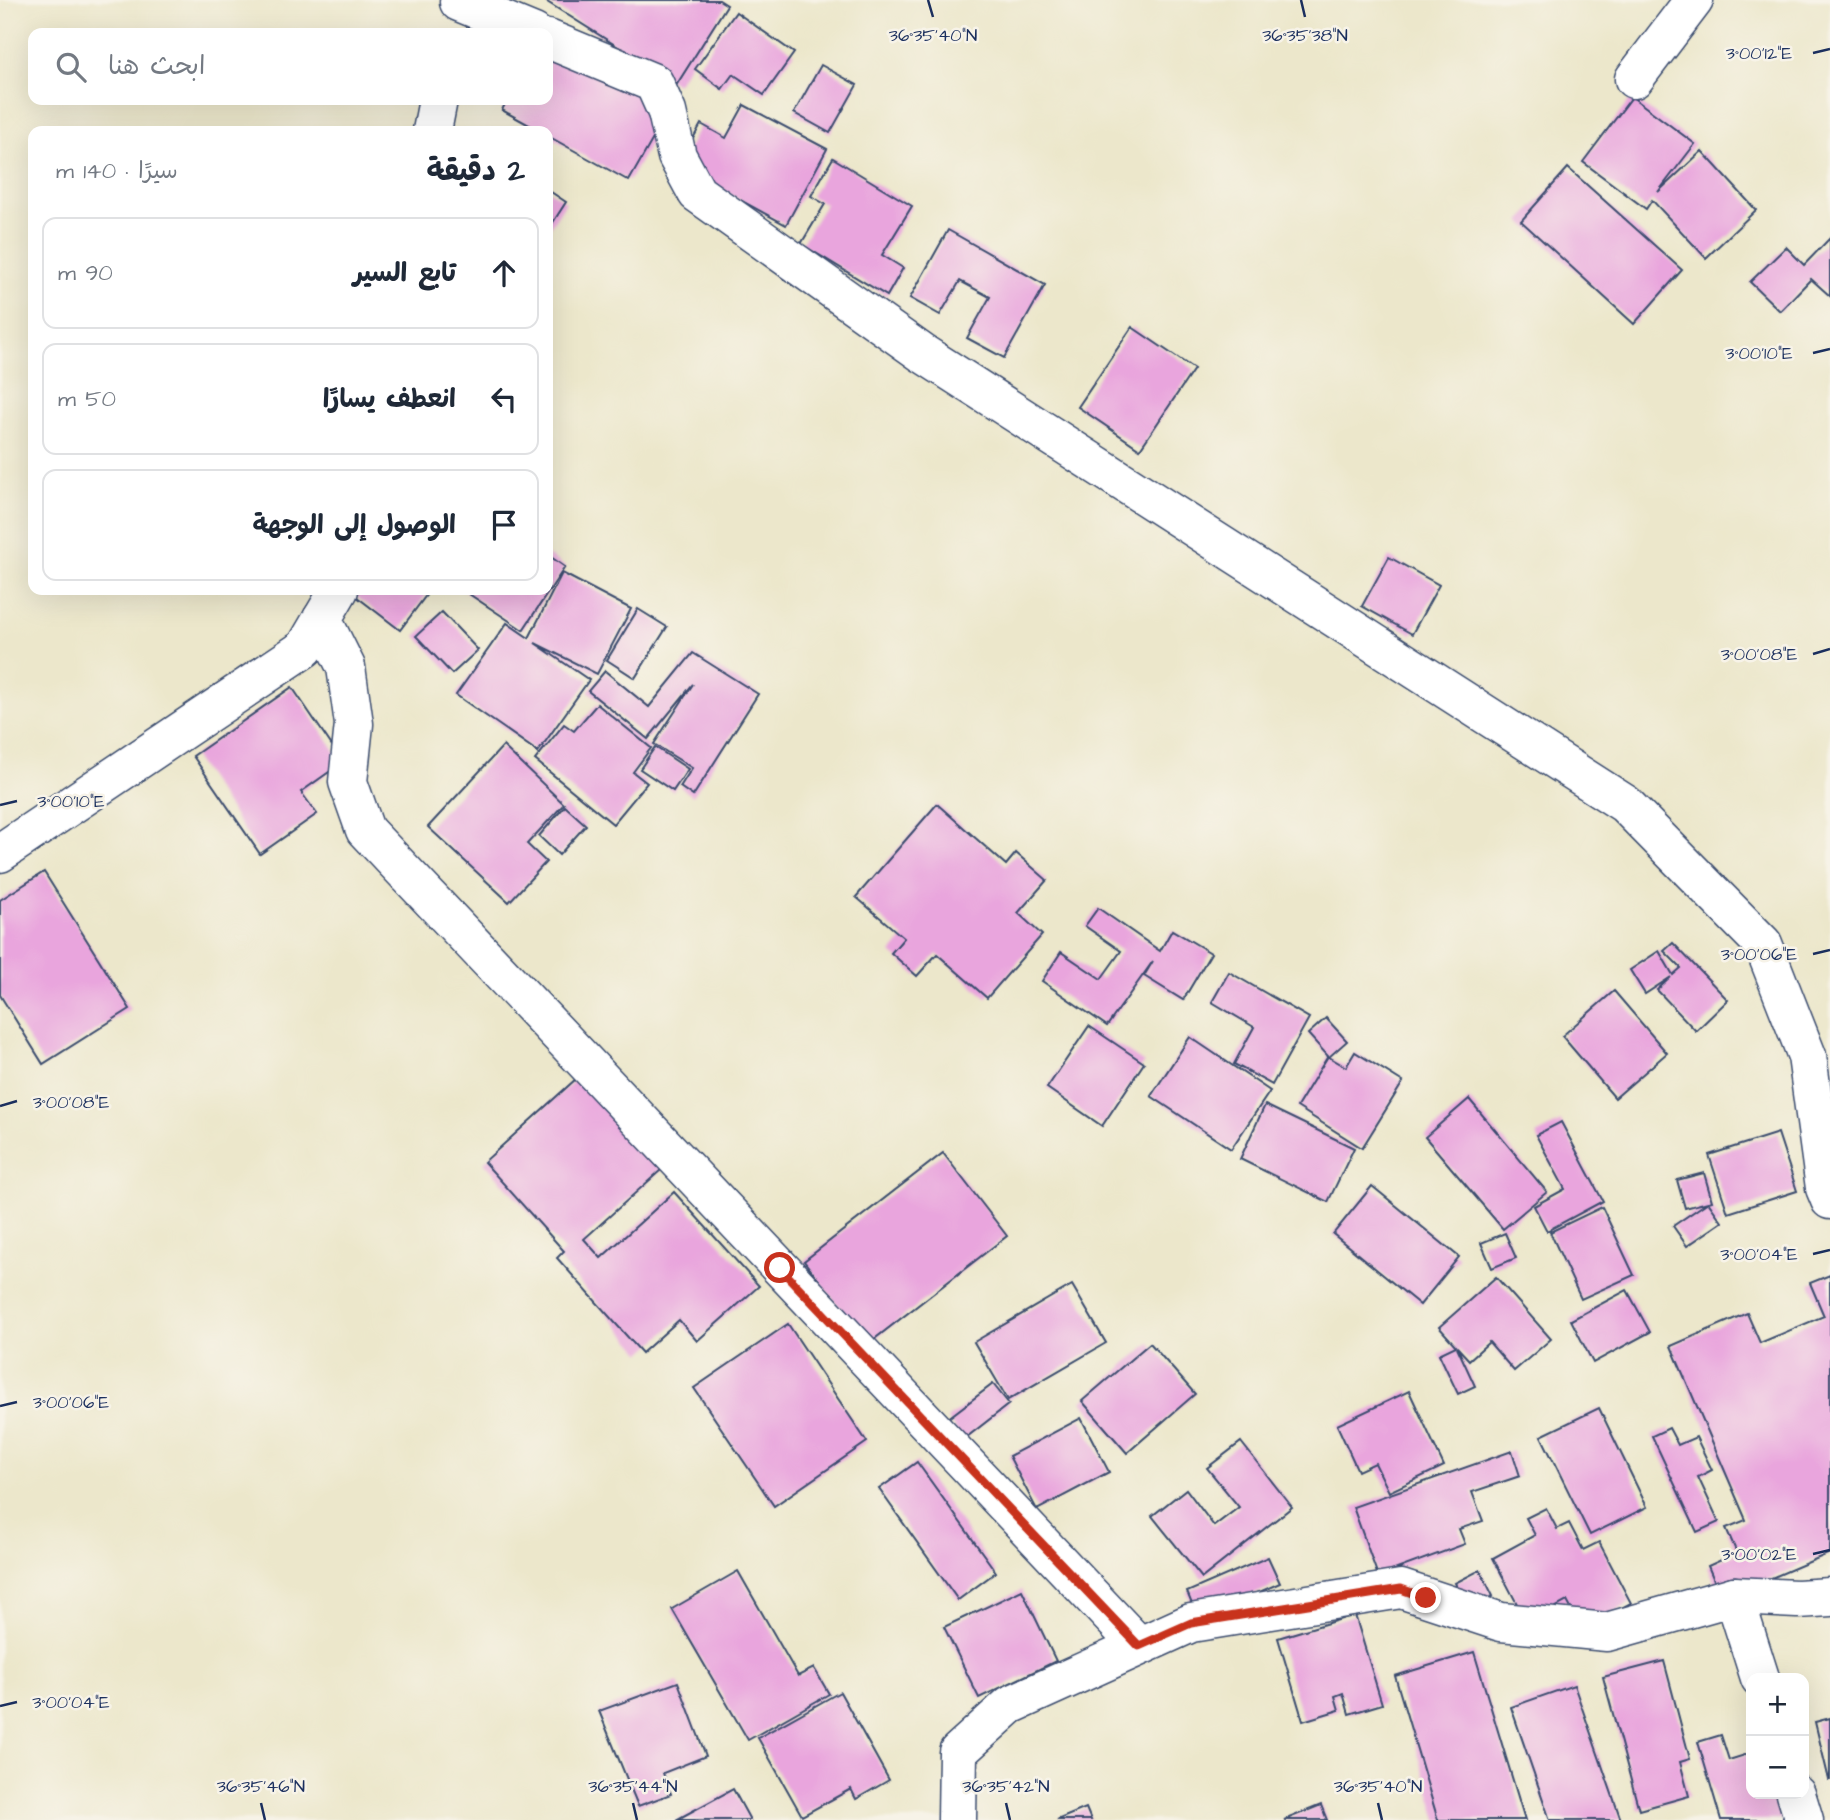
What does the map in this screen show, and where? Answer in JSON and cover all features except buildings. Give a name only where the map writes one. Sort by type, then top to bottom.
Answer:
[{"type":"street","points":[[1634,79],[1694,0]]},
{"type":"street","points":[[457,12],[516,28]]},
{"type":"street","points":[[553,41],[654,83],[667,112],[677,156],[697,193],[910,345],[1625,804],[1763,944],[1807,1056],[1825,1188],[1830,1200]]},
{"type":"street","points":[[433,126],[437,105]]},
{"type":"street","points":[[0,853],[305,648],[330,604]]},
{"type":"street","points":[[330,604],[346,667],[354,724],[348,782],[365,830],[1139,1646]]},
{"type":"street","points":[[957,1820],[958,1752],[1010,1705],[1191,1623],[1401,1589],[1501,1622],[1607,1632],[1734,1597],[1830,1597]]},
{"type":"street","points":[[1734,1597],[1758,1673]]},
{"type":"street","points":[[1798,1799],[1804,1820]]},
{"type":"route","points":[[780,1268],[1139,1646],[1191,1623],[1350,1596],[1401,1589],[1426,1598]]}]
